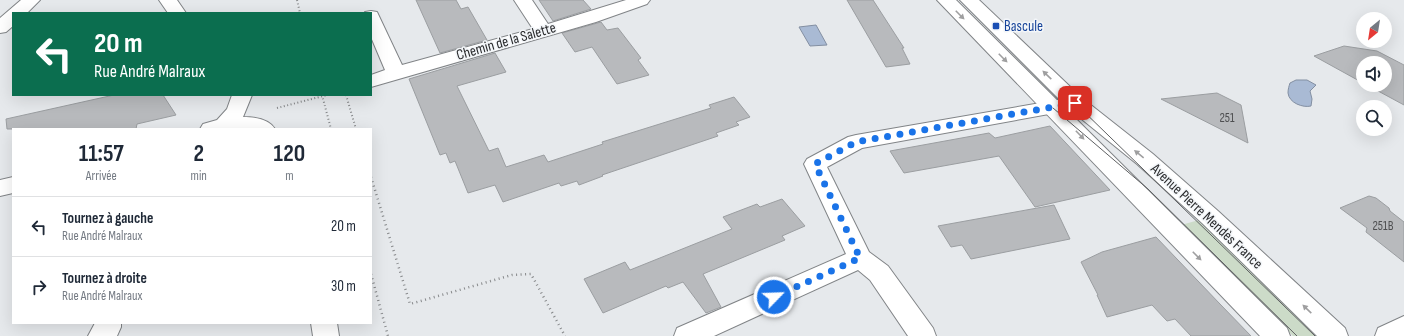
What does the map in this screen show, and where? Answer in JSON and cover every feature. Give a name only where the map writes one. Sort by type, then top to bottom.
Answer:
[{"type":"street","points":[[18,12],[31,0]]},
{"type":"street","points":[[168,0],[176,12]]},
{"type":"street","points":[[364,0],[370,12]]},
{"type":"street","points":[[523,0],[544,31]]},
{"type":"street","name":"Chemin de la Salette","points":[[372,81],[622,8],[641,0]]},
{"type":"street","points":[[946,0],[1064,105]]},
{"type":"street","points":[[969,0],[1064,105]]},
{"type":"street","points":[[0,28],[12,17]]},
{"type":"street","points":[[372,18],[396,73]]},
{"type":"street","points":[[217,127],[236,112],[242,96]]},
{"type":"street","points":[[923,336],[879,274],[860,258],[815,164],[856,142],[1064,105]]},
{"type":"street","name":"Avenue Pierre Mendès France","points":[[1064,105],[1278,336]]},
{"type":"street","name":"Avenue Pierre Mendès France","points":[[1064,105],[1145,159],[1335,336]]},
{"type":"street","points":[[217,127],[251,124],[261,128]]},
{"type":"street","points":[[0,188],[12,185]]},
{"type":"street","points":[[687,336],[860,258]]},
{"type":"street","points":[[101,336],[108,324]]},
{"type":"street","points":[[324,324],[326,336]]},
{"type":"street","points":[[1388,336],[1404,327]]},
{"type":"path","points":[[297,0],[300,12]]},
{"type":"path","points":[[273,110],[322,96],[331,128]]},
{"type":"path","points":[[346,96],[356,128]]},
{"type":"path","points":[[372,180],[410,304],[512,275],[531,274],[565,336]]},
{"type":"path","points":[[372,278],[388,336]]},
{"type":"green space","points":[[1199,220],[1320,336],[1293,336],[1181,225]]},
{"type":"water","points":[[816,25],[827,45],[810,46],[799,27]]},
{"type":"water","points":[[1296,80],[1307,80],[1316,85],[1310,91],[1312,99],[1311,106],[1297,104],[1289,97],[1288,92],[1290,83]]},
{"type":"building","points":[[416,0],[456,0],[461,9],[468,7],[487,40],[440,53]]},
{"type":"building","points":[[539,0],[583,0],[591,9],[553,21]]},
{"type":"building","points":[[847,0],[873,0],[904,48],[902,48],[910,64],[886,67]]},
{"type":"building","points":[[601,22],[607,30],[618,28],[641,58],[638,60],[649,75],[617,84],[592,47],[575,52],[562,33]]},
{"type":"building","points":[[1344,46],[1377,51],[1387,56],[1356,56],[1356,79],[1314,56]]},
{"type":"building","points":[[495,53],[506,72],[457,86],[489,151],[498,148],[506,167],[544,155],[548,162],[603,144],[602,142],[711,108],[709,105],[734,97],[750,117],[736,122],[739,125],[716,133],[718,136],[602,175],[603,176],[579,185],[577,181],[561,186],[559,183],[503,202],[495,185],[468,193],[455,161],[450,163],[446,153],[440,155],[409,79]]},
{"type":"building","points":[[1392,59],[1404,65],[1404,105],[1380,92],[1392,92]]},
{"type":"building","points":[[1217,93],[1241,105],[1248,143],[1161,99]]},
{"type":"building","points":[[110,96],[164,96],[176,115],[137,124],[136,128],[7,129],[6,119]]},
{"type":"building","points":[[1050,126],[1110,190],[1035,207],[999,156],[904,173],[890,151],[989,133],[995,138]]},
{"type":"building","points":[[1369,196],[1376,198],[1404,222],[1404,262],[1366,232],[1367,228],[1340,208]]},
{"type":"building","points":[[782,199],[805,226],[782,236],[785,240],[703,274],[721,307],[706,313],[683,282],[668,288],[666,286],[603,313],[584,279],[625,262],[630,270],[732,229],[723,217],[757,204],[760,207]]},
{"type":"building","points":[[1054,205],[1070,239],[971,259],[962,245],[951,247],[938,226]]},
{"type":"building","points":[[1156,237],[1251,336],[1191,336],[1175,319],[1167,321],[1152,305],[1107,317],[1098,295],[1081,262],[1102,252]]},
{"type":"tram line","points":[[1075,103],[1315,336]]},
{"type":"tram line","points":[[1053,108],[1148,189],[1297,336]]},
{"type":"place","name":"Bascule","points":[[996,26]]},
{"type":"route","points":[[774,297],[860,258],[815,164],[856,142],[1075,103]]}]
